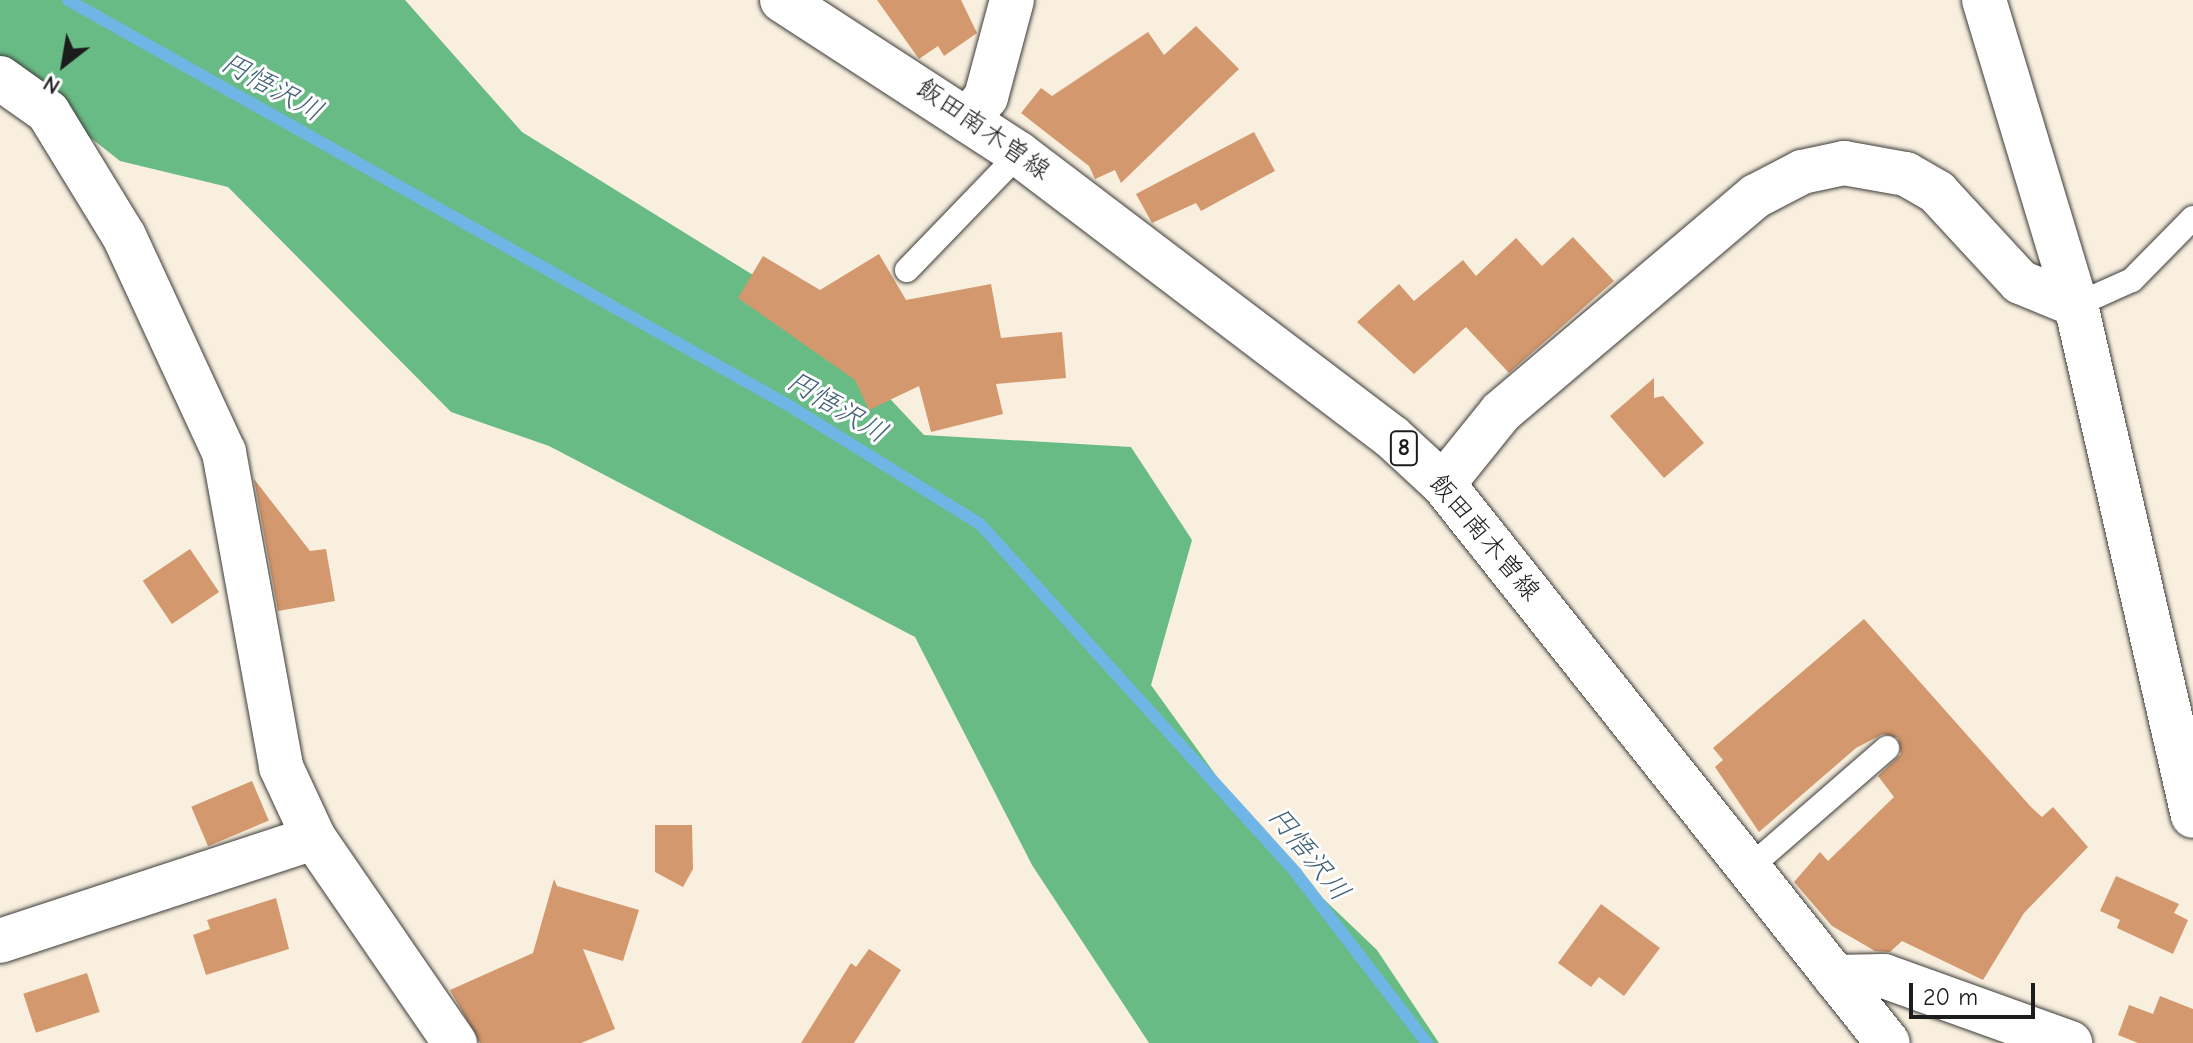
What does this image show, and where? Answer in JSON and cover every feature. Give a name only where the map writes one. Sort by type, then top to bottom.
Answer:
[{"type":"street","name":"飯田南木曽線","points":[[782,0],[969,118],[1019,154],[1392,437],[1443,484],[1888,1043]]},
{"type":"street","points":[[969,118],[992,82],[1012,0]]},
{"type":"street","points":[[1984,0],[2076,305],[2193,816]]},
{"type":"street","points":[[0,78],[48,112],[84,163],[224,452],[281,767],[314,838],[455,1043]]},
{"type":"street","points":[[1443,484],[1484,443],[1501,412],[1756,196],[1802,172],[1844,163],[1906,174],[1937,192],[2020,282],[2076,305]]},
{"type":"street","points":[[0,941],[314,838]]},
{"type":"street","points":[[1835,977],[1884,976],[2070,1043]]},
{"type":"lane","points":[[907,270],[918,250],[1019,154]]},
{"type":"lane","points":[[2076,305],[2132,280],[2193,218]]},
{"type":"lane","points":[[1749,868],[1887,748]]},
{"type":"green space","points":[[0,0],[405,0],[522,132],[803,306],[924,435],[1131,447],[1192,540],[1151,685],[1264,842],[1377,950],[1439,1043],[1149,1043],[1032,865],[915,637],[549,446],[451,412],[228,187],[120,161],[0,66]]},
{"type":"building","points":[[877,0],[961,0],[977,33],[944,56],[938,46],[919,59]]},
{"type":"building","points":[[1196,26],[1239,69],[1121,183],[1115,170],[1095,179],[1089,166],[1021,113],[1041,88],[1052,96],[1148,32],[1164,55]]},
{"type":"building","points":[[1254,132],[1275,171],[1201,211],[1196,203],[1152,223],[1136,194]]},
{"type":"building","points":[[1573,237],[1614,281],[1509,373],[1466,327],[1414,374],[1357,322],[1399,284],[1414,301],[1463,260],[1476,276],[1516,238],[1542,266]]},
{"type":"building","points":[[879,254],[906,300],[991,284],[1001,338],[1062,332],[1066,378],[996,384],[1003,414],[931,432],[919,386],[869,410],[855,380],[738,298],[763,256],[820,290]]},
{"type":"building","points":[[1654,378],[1654,398],[1663,396],[1704,443],[1664,478],[1610,416]]},
{"type":"building","points":[[254,479],[310,551],[326,549],[335,601],[278,611]]},
{"type":"building","points":[[190,549],[219,592],[172,624],[143,581]]},
{"type":"building","points":[[1864,619],[2031,807],[2042,817],[2053,807],[2088,847],[2024,913],[1983,980],[1902,941],[1890,952],[1875,951],[1832,926],[1794,882],[1820,852],[1828,861],[1894,797],[1878,776],[1901,754],[1898,738],[1883,734],[1856,748],[1759,832],[1715,767],[1723,760],[1713,748]]},
{"type":"building","points":[[252,781],[269,821],[208,846],[191,807]]},
{"type":"building","points":[[655,825],[692,825],[693,869],[683,887],[655,872]]},
{"type":"building","points":[[2116,876],[2179,904],[2174,913],[2188,920],[2173,954],[2117,928],[2120,920],[2100,911]]},
{"type":"building","points":[[554,879],[557,886],[639,910],[623,961],[583,949],[615,1029],[581,1043],[480,1043],[450,990],[533,953]]},
{"type":"building","points":[[276,898],[289,949],[206,975],[193,935],[210,929],[207,920]]},
{"type":"building","points":[[1601,904],[1660,948],[1624,996],[1599,977],[1591,987],[1558,963]]},
{"type":"building","points":[[869,949],[901,970],[854,1043],[801,1043],[851,963],[856,967]]},
{"type":"building","points":[[87,973],[100,1012],[36,1033],[23,994]]},
{"type":"building","points":[[2160,996],[2193,1009],[2193,1043],[2138,1043],[2118,1035],[2129,1005],[2153,1014]]},
{"type":"waterway","name":"円悟沢川","points":[[68,0],[788,405],[980,524],[1296,873],[1427,1043]]}]
